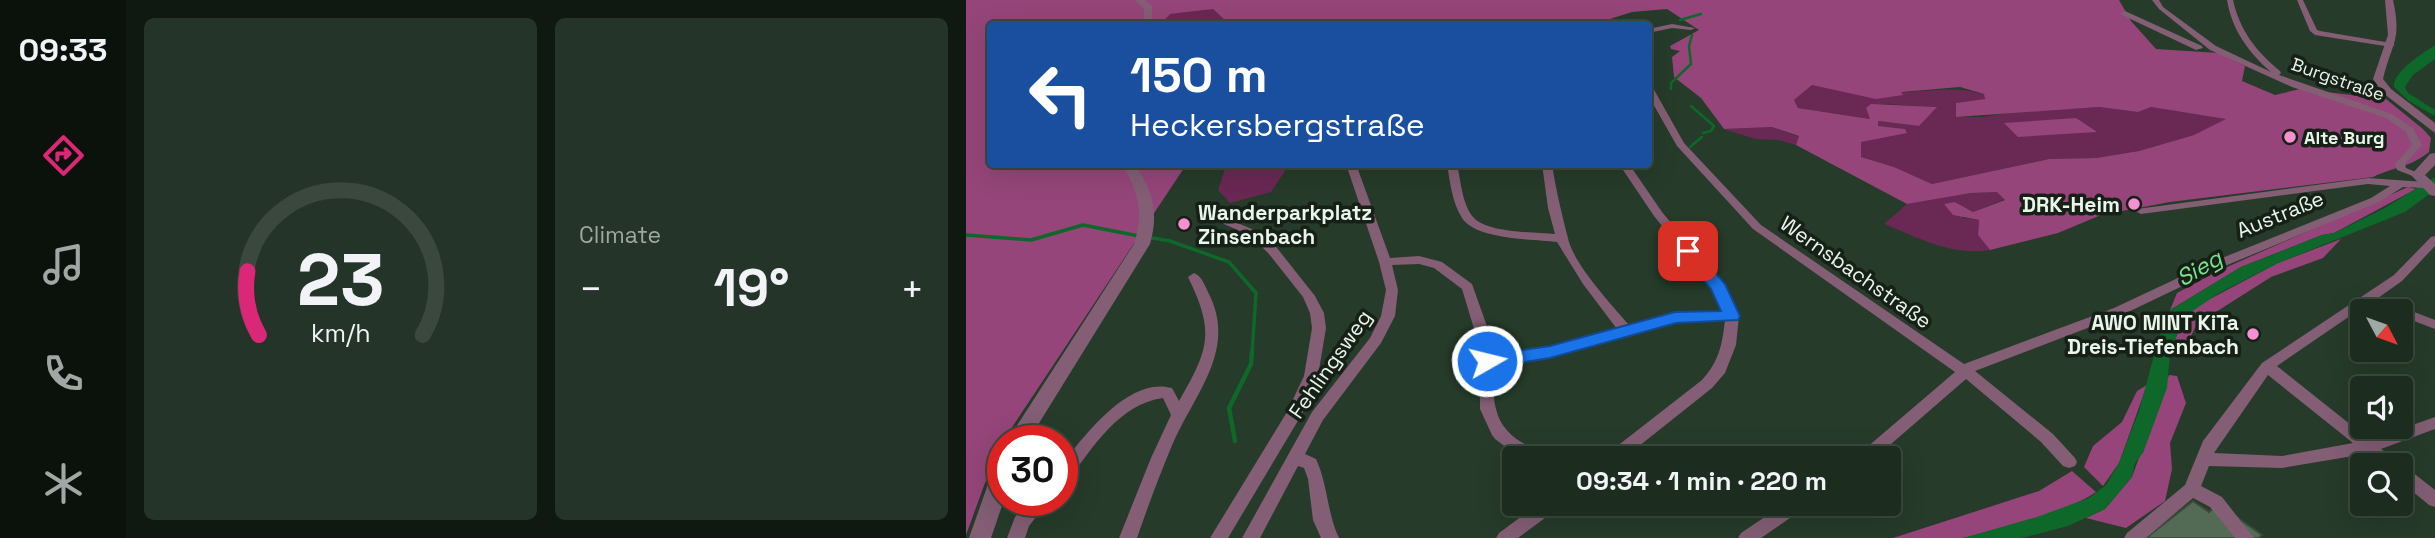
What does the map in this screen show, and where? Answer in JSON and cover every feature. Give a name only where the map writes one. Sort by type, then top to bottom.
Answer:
[{"type":"street","points":[[1139,0],[1149,8],[1148,21]]},
{"type":"street","points":[[2155,0],[2161,8],[2213,48],[2278,77]]},
{"type":"street","name":"Burgstraße","points":[[2230,0],[2233,21],[2248,46],[2278,77],[2369,108],[2410,130],[2417,145],[2400,163],[2402,170],[2418,183]]},
{"type":"street","points":[[2300,0],[2314,31],[2318,33],[2391,45]]},
{"type":"street","points":[[2389,0],[2393,29],[2391,45],[2378,79],[2387,91],[2435,129]]},
{"type":"street","points":[[2125,13],[2199,49],[2213,48]]},
{"type":"street","points":[[1652,30],[1660,28]]},
{"type":"street","name":"Wernsbachstraße","points":[[1652,92],[1681,144],[1757,227],[1979,381],[2047,438],[2069,463]]},
{"type":"street","points":[[2141,211],[2368,181],[2418,183],[2435,157]]},
{"type":"street","points":[[1026,425],[1142,244],[1150,215],[1146,192],[1130,168]]},
{"type":"street","name":"Fehlingsweg","points":[[1251,538],[1317,416],[1376,340],[1388,316],[1392,290],[1352,168]]},
{"type":"street","points":[[1453,168],[1459,199],[1468,219],[1484,230],[1564,239]]},
{"type":"street","points":[[1547,168],[1549,185],[1566,248],[1598,296],[1626,330]]},
{"type":"street","points":[[1627,168],[1658,214],[1719,288],[1732,316],[1729,345],[1720,369],[1627,446]]},
{"type":"street","name":"Austraße","points":[[1879,446],[1970,368],[2108,316],[2216,265],[2418,183]]},
{"type":"street","points":[[1219,538],[1294,414],[1311,376],[1319,328],[1317,313],[1309,296],[1273,251],[1255,234],[1228,222]]},
{"type":"street","points":[[2133,538],[2192,489],[2209,445],[2267,366],[2398,278],[2435,239]]},
{"type":"street","points":[[1385,262],[1419,260],[1438,265],[1468,286],[1482,332],[1487,361],[1488,409],[1500,435],[1515,446]]},
{"type":"street","points":[[1128,538],[1147,482],[1203,368],[1213,327],[1209,305],[1194,277]]},
{"type":"street","points":[[2367,298],[2435,325]]},
{"type":"street","points":[[1487,361],[1550,352],[1675,317],[1732,316]]},
{"type":"street","points":[[2267,366],[2376,453]]},
{"type":"street","points":[[1078,457],[1112,416],[1143,395],[1167,392],[1179,415]]},
{"type":"street","points":[[2204,460],[2282,462],[2368,447],[2435,423]]},
{"type":"street","points":[[1294,456],[1310,464],[1316,479],[1322,520],[1330,538]]},
{"type":"street","points":[[2413,483],[2435,500]]},
{"type":"street","points":[[2192,489],[2216,502],[2245,538]]},
{"type":"street","points":[[980,538],[987,516]]},
{"type":"street","points":[[1016,538],[1021,522],[1026,516]]},
{"type":"street","points":[[1505,538],[1535,516]]},
{"type":"street","points":[[1747,538],[1779,516]]},
{"type":"shaded area","points":[[966,0],[2119,0],[2131,21],[2156,49],[2219,53],[2245,66],[2242,81],[2275,95],[2300,89],[2386,99],[2431,138],[2429,152],[2422,157],[2373,177],[2170,202],[2101,215],[2058,233],[1990,250],[1978,235],[1979,220],[1953,215],[1944,204],[1955,202],[1973,212],[2005,200],[1997,192],[1971,193],[1907,204],[1796,145],[1799,136],[1772,127],[1724,129],[1701,98],[1674,77],[1672,57],[1680,51],[1671,49],[1670,46],[1699,30],[1667,9],[1632,12],[1604,21],[1226,21],[1213,9],[1170,14],[1164,21],[987,21],[987,168],[1184,168],[1014,425],[987,425],[987,477],[966,535]],"holes":[[[1812,85],[1876,99],[1903,95],[1901,92],[1960,87],[1984,94],[1985,99],[1956,103],[1956,117],[2099,107],[2138,112],[2151,107],[2226,119],[2194,135],[2139,151],[2096,158],[2049,159],[1932,184],[1894,167],[1861,157],[1861,142],[1907,133],[1905,129],[1878,126],[1878,121],[1919,126],[1937,107],[1871,104],[1866,108],[1870,119],[1798,108],[1794,100]]]},
{"type":"shaded area","points":[[1213,9],[1226,21],[1163,21],[1169,14]]},
{"type":"shaded area","points":[[2435,45],[2435,59],[2413,75],[2405,87],[2408,93],[2435,110],[2435,116],[2409,101],[2394,87],[2403,69]]},
{"type":"shaded area","points":[[1812,85],[1898,92],[1951,89],[1984,94],[1986,99],[1956,103],[1956,117],[2099,107],[2138,112],[2151,107],[2228,119],[2194,135],[2139,151],[2096,158],[2049,159],[1932,184],[1894,167],[1860,157],[1861,142],[1904,129],[1877,126],[1877,121],[1919,126],[1936,107],[1884,104],[1866,108],[1871,119],[1798,108],[1794,100]]},
{"type":"shaded area","points":[[2076,118],[2097,132],[2018,137],[2004,123]]},
{"type":"shaded area","points":[[1772,127],[1800,137],[1796,145],[1779,140],[1755,139],[1724,129]]},
{"type":"shaded area","points":[[1282,168],[1285,171],[1271,192],[1230,203],[1218,190],[1225,169]]},
{"type":"shaded area","points":[[2435,177],[2435,190],[2405,212],[2278,263],[2219,293],[2184,317],[2170,354],[2167,388],[2143,453],[2135,463],[2132,477],[2105,509],[2068,526],[2022,538],[1963,538],[2037,517],[2089,498],[2106,485],[2119,463],[2139,411],[2159,337],[2170,310],[2241,267],[2322,235],[2334,233],[2383,209]]},
{"type":"shaded area","points":[[2408,187],[2416,189],[2334,233],[2322,235],[2241,267],[2170,310],[2177,293],[2218,271]]},
{"type":"shaded area","points":[[1997,192],[2005,199],[1973,212],[1955,202],[1963,218],[1979,220],[1978,235],[1990,250],[1949,248],[1884,224],[1907,204],[1971,193]]},
{"type":"shaded area","points":[[2341,239],[2323,258],[2271,277],[2197,324],[2186,346],[2170,354],[2183,317],[2193,308],[2278,263]]},
{"type":"shaded area","points":[[2169,375],[2177,376],[2186,403],[2170,443],[2172,469],[2165,501],[2126,528],[2086,518],[2105,509],[2132,477]]},
{"type":"shaded area","points":[[2147,385],[2119,463],[2103,486],[2084,467],[2093,446],[2122,422],[2137,391]]},
{"type":"shaded area","points":[[2072,471],[2096,492],[2052,513],[1976,536],[1893,538],[2039,491]]},
{"type":"building","points":[[2193,501],[2209,512],[2218,504],[2262,535],[2259,538],[2146,538]]},
{"type":"waterway","points":[[1680,20],[1701,14]]},
{"type":"waterway","points":[[1671,89],[1671,83],[1691,64],[1689,46],[1692,35]]},
{"type":"waterway","points":[[1691,106],[1714,126],[1711,131],[1703,133]]},
{"type":"waterway","points":[[1690,147],[1702,137]]},
{"type":"waterway","points":[[966,235],[1031,240],[1083,225],[1139,236]]},
{"type":"waterway","points":[[1147,237],[1170,241],[1229,262],[1256,293],[1252,354]]},
{"type":"waterway","points":[[1235,441],[1229,408],[1251,364],[1252,352]]},
{"type":"place","name":"Alte Burg","points":[[2290,137]]},
{"type":"place","name":"DRK-Heim","points":[[2134,204]]},
{"type":"place","name":"Wanderparkplatz Zinsenbach","points":[[1184,224]]},
{"type":"place","name":"AWO MINT KiTa Dreis-Tiefenbach","points":[[2253,334]]},
{"type":"route","points":[[1487,361],[1550,352],[1675,317],[1732,316],[1719,288],[1688,251]]},
{"type":"water label","name":"Sieg","points":[[2199,268]]}]
